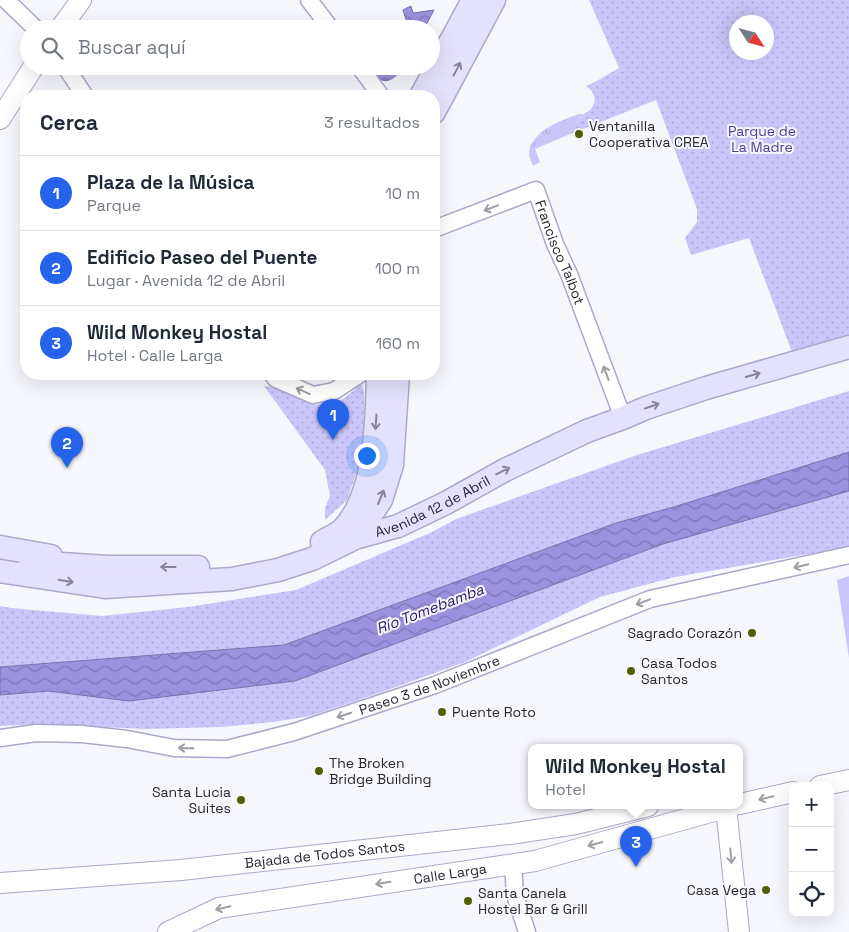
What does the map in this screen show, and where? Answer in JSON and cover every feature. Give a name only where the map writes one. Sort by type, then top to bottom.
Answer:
[{"type":"main road","points":[[440,61],[473,0]]},
{"type":"main road","points":[[440,101],[494,0]]},
{"type":"main road","points":[[424,90],[432,75]]},
{"type":"main road","name":"Avenida 12 de Abril","points":[[0,571],[105,587],[232,579],[278,570],[312,559],[356,538],[398,526],[446,503],[505,470],[587,432],[646,408],[706,388],[849,347]]},
{"type":"main road","name":"Avenida 12 de Abril","points":[[0,557],[31,562],[108,567],[230,568],[282,556],[322,542],[340,531],[357,509],[370,471],[374,444],[378,380]]},
{"type":"main road","points":[[356,538],[381,500],[392,465],[398,380]]},
{"type":"main road","points":[[0,586],[96,601],[226,591],[294,578],[314,571],[346,557],[398,526]]},
{"type":"main road","points":[[0,547],[108,567]]},
{"type":"street","points":[[6,0],[27,20]]},
{"type":"street","points":[[67,20],[81,0]]},
{"type":"street","points":[[309,0],[324,20]]},
{"type":"street","points":[[0,119],[28,75]]},
{"type":"street","points":[[71,75],[81,90]]},
{"type":"street","points":[[366,75],[377,90]]},
{"type":"street","name":"Francisco Talbot","points":[[440,228],[536,190],[555,244],[569,274],[624,418]]},
{"type":"street","points":[[278,380],[313,396],[334,391],[351,380]]},
{"type":"street","name":"Paseo 3 de Noviembre","points":[[0,738],[36,733],[82,734],[127,739],[174,748],[227,749],[294,732],[435,686],[650,600],[849,555]]},
{"type":"street","points":[[834,783],[849,780]]},
{"type":"street","name":"Calle Larga","points":[[743,803],[789,793]]},
{"type":"street","name":"Bajada de Todos Santos","points":[[0,883],[181,870],[510,834],[576,824],[636,809]]},
{"type":"street","name":"Calle Larga","points":[[168,932],[191,927],[219,908],[535,861],[717,809]]},
{"type":"street","points":[[728,809],[740,932]]},
{"type":"street","points":[[513,863],[515,894],[527,932]]},
{"type":"green space","name":"Parque de La Madre","points":[[589,0],[849,0],[849,342],[793,355],[749,238],[691,255],[685,238],[697,222],[697,209],[656,100],[568,135],[583,115],[593,106],[595,100],[593,93],[586,86],[619,68]]},
{"type":"green space","points":[[583,114],[568,135],[535,149],[540,162],[533,166],[529,152],[536,137],[547,128]]},
{"type":"green space","points":[[362,384],[365,420],[361,459],[347,500],[325,520],[325,508],[330,496],[325,470],[264,386],[287,390],[316,405],[342,400]]},
{"type":"green space","points":[[849,391],[849,452],[677,506],[616,523],[284,645],[0,667],[0,606],[102,616],[188,607],[296,590],[432,532],[456,519],[637,455]]},
{"type":"green space","points":[[849,491],[849,547],[675,577],[600,597],[465,662],[311,716],[222,727],[145,729],[42,724],[0,726],[0,695],[48,691],[129,701],[295,681],[663,544]]},
{"type":"green space","points":[[849,576],[849,658],[837,580]]},
{"type":"water","points":[[411,6],[413,13],[434,10],[429,20],[406,20],[403,10]]},
{"type":"water","points":[[376,75],[397,75],[385,81]]},
{"type":"water","name":"Río Tomebamba","points":[[849,452],[849,491],[663,544],[295,681],[129,701],[48,691],[0,695],[0,667],[284,645],[616,523],[677,506]]},
{"type":"place","name":"Ventanilla Cooperativa CREA","points":[[579,134]]},
{"type":"place","name":"Plaza de la Música","points":[[333,440]]},
{"type":"place","name":"Edificio Paseo del Puente","points":[[67,468]]},
{"type":"place","name":"Sagrado Corazón","points":[[752,633]]},
{"type":"place","name":"Casa Todos Santos","points":[[631,671]]},
{"type":"place","name":"Puente Roto","points":[[442,712]]},
{"type":"place","name":"The Broken Bridge Building","points":[[319,771]]},
{"type":"place","name":"Santa Lucia Suites","points":[[241,800]]},
{"type":"place","name":"Wild Monkey Hostal","points":[[636,867]]},
{"type":"place","name":"Casa Vega","points":[[766,890]]},
{"type":"place","name":"Santa Canela Hostel Bar & Grill","points":[[468,901]]}]
